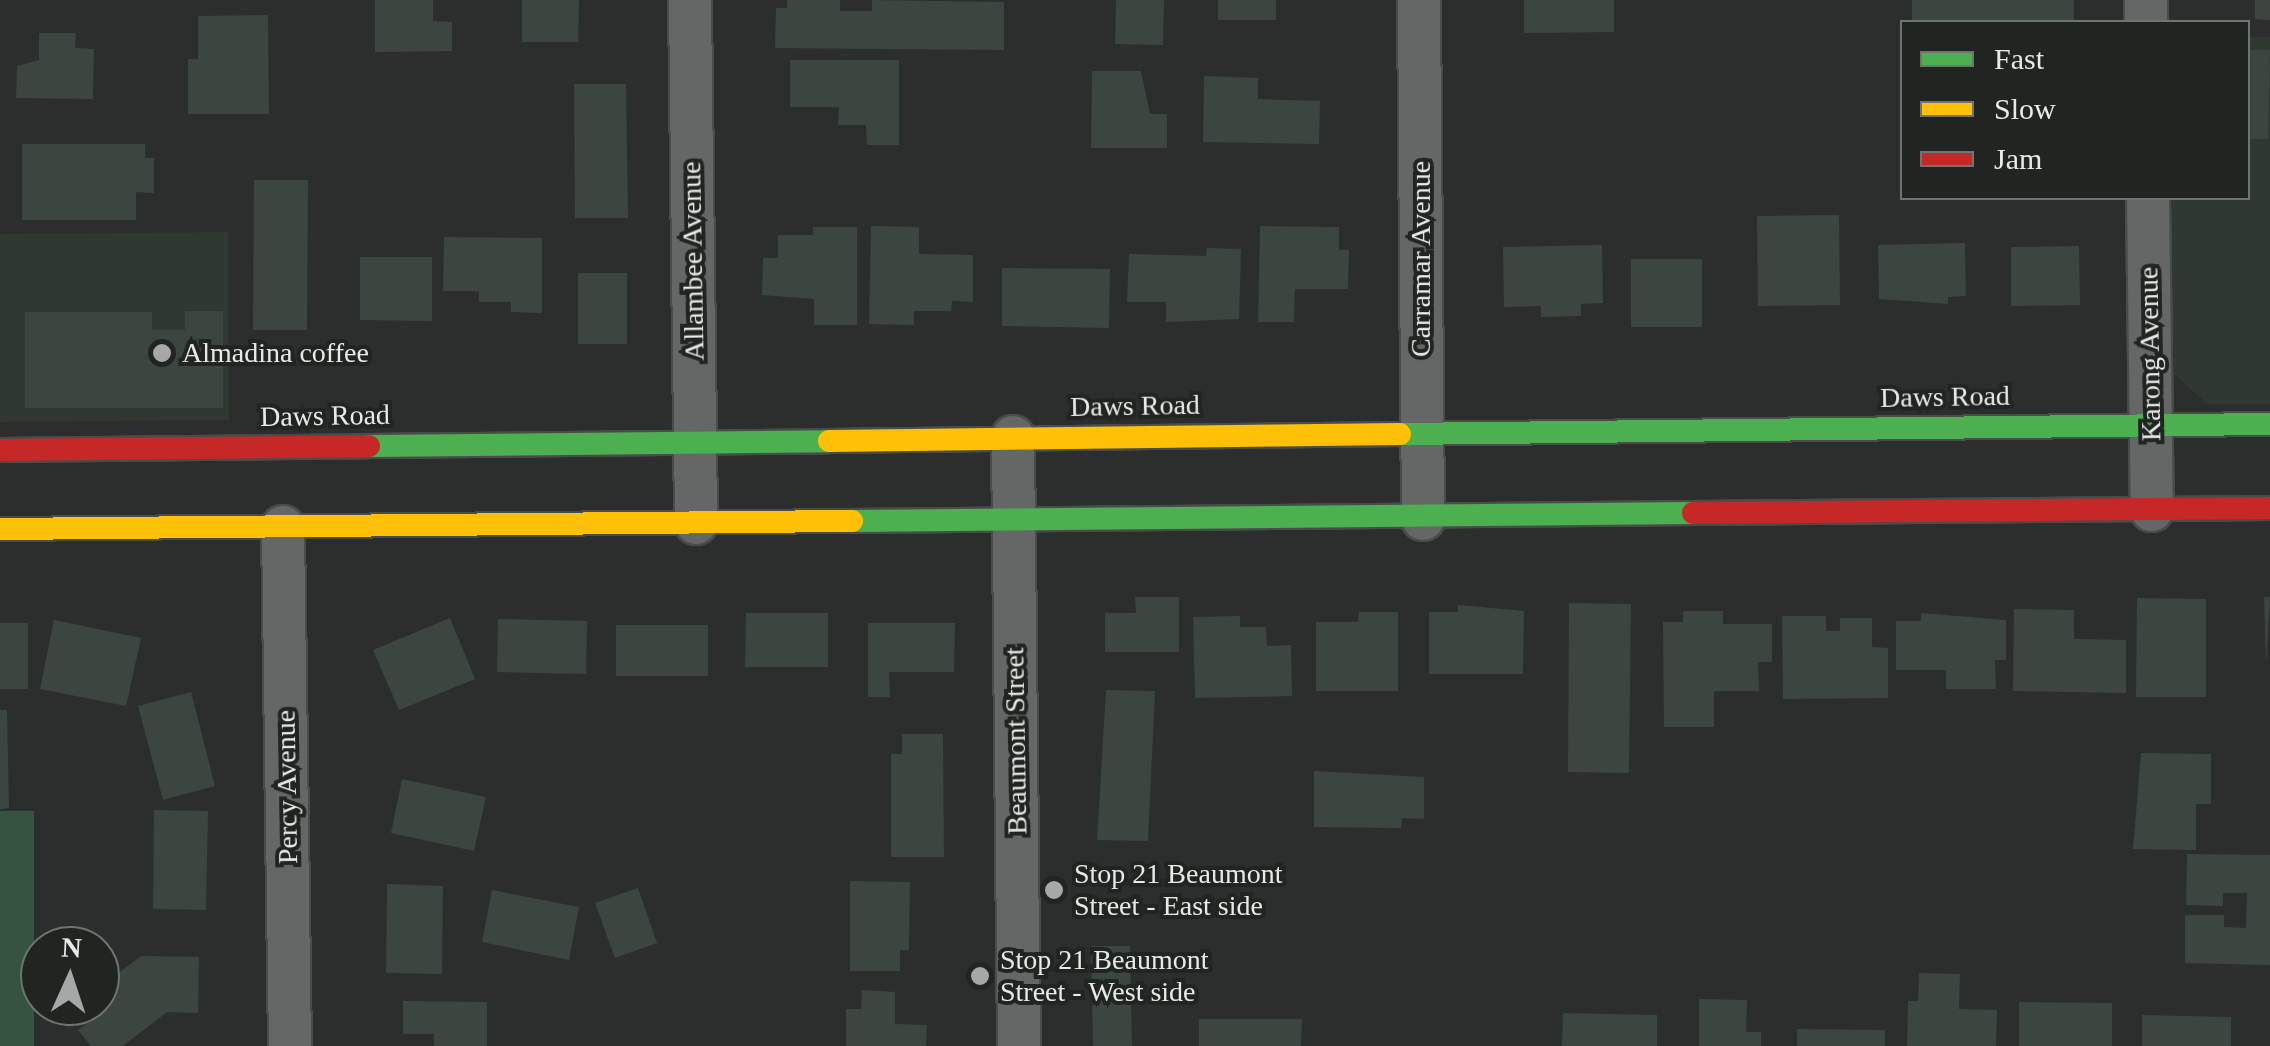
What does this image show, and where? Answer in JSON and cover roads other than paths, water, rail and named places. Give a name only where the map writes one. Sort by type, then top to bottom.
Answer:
[{"type":"main road","name":"Daws Road","points":[[0,450],[695,439],[2270,424]]},
{"type":"main road","points":[[0,529],[1014,523],[2270,508]]},
{"type":"street","name":"Allambee Avenue","points":[[690,0],[696,523]]},
{"type":"street","name":"Carramar Avenue","points":[[1420,0],[1423,518]]},
{"type":"street","name":"Karong Avenue","points":[[2148,200],[2152,510]]},
{"type":"street","name":"Beaumont Street","points":[[1013,437],[1020,1046]]},
{"type":"street","name":"Percy Avenue","points":[[283,527],[290,1046]]},
{"type":"place","name":"Almadina coffee","points":[[162,353]]},
{"type":"place","name":"Stop 21 Beaumont Street - East side","points":[[1054,890]]},
{"type":"place","name":"Stop 21 Beaumont Street - West side","points":[[980,976]]}]
